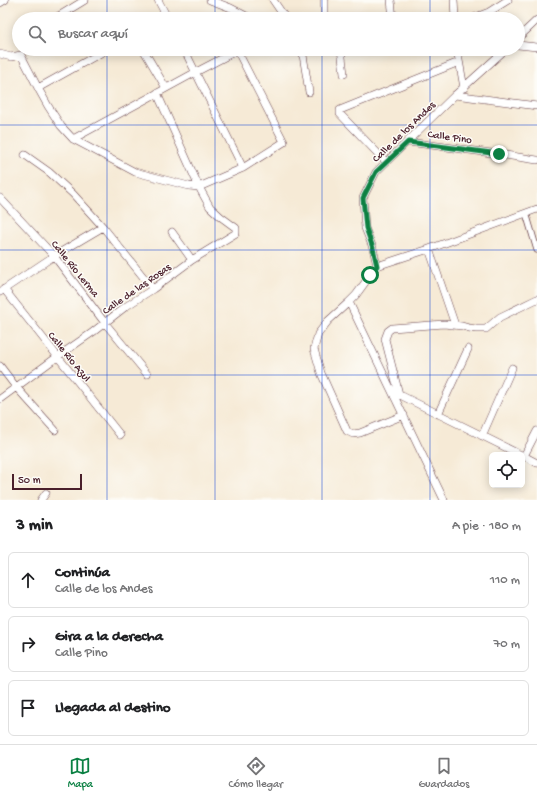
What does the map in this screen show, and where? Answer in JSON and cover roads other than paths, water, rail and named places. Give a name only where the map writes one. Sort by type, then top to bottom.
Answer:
[{"type":"street","points":[[0,2],[5,0]]},
{"type":"street","points":[[65,12],[85,0]]},
{"type":"street","points":[[158,0],[163,12]]},
{"type":"street","points":[[210,0],[239,12]]},
{"type":"street","points":[[272,0],[281,12]]},
{"type":"street","points":[[324,0],[324,12]]},
{"type":"street","points":[[392,0],[393,12]]},
{"type":"street","points":[[454,0],[454,12]]},
{"type":"street","points":[[489,12],[508,0]]},
{"type":"street","points":[[525,31],[537,20]]},
{"type":"street","points":[[525,46],[537,47]]},
{"type":"street","points":[[0,54],[11,57],[13,56]]},
{"type":"street","points":[[25,56],[38,88],[61,126],[73,139],[135,172],[189,186],[199,187],[243,168],[284,142],[241,56]]},
{"type":"street","points":[[38,88],[95,56]]},
{"type":"street","points":[[147,56],[166,88]]},
{"type":"street","points":[[188,56],[243,168]]},
{"type":"street","points":[[73,139],[227,56]]},
{"type":"street","points":[[303,56],[309,92]]},
{"type":"street","points":[[342,56],[344,74]]},
{"type":"street","points":[[458,56],[464,88]]},
{"type":"street","name":"Calle de los Andes","points":[[377,266],[366,228],[363,198],[376,172],[455,95],[498,56]]},
{"type":"street","points":[[386,162],[340,114],[340,110],[459,62]]},
{"type":"street","points":[[157,93],[199,187]]},
{"type":"street","points":[[455,95],[537,106]]},
{"type":"street","name":"Calle Pino","points":[[408,142],[537,160]]},
{"type":"street","points":[[25,155],[49,172],[73,194],[103,227],[153,289]]},
{"type":"street","name":"Calle de las Rosas","points":[[0,399],[125,307],[153,289],[192,260],[236,233],[236,228],[220,217],[210,207],[199,187]]},
{"type":"street","name":"Calle Río Lerma","points":[[0,198],[54,256],[105,323],[147,374]]},
{"type":"street","points":[[404,415],[360,433],[353,434],[347,431],[321,373],[314,349],[318,334],[328,321],[356,295],[377,266],[429,249],[537,209]]},
{"type":"street","points":[[526,213],[537,250]]},
{"type":"street","points":[[2,290],[54,256],[103,227]]},
{"type":"street","points":[[172,232],[192,260]]},
{"type":"street","points":[[429,249],[455,325]]},
{"type":"street","name":"Calle Río Azul","points":[[2,290],[120,436]]},
{"type":"street","points":[[395,393],[386,339],[388,331],[392,328],[444,324],[486,329],[500,317],[537,299]]},
{"type":"street","points":[[349,302],[395,393],[444,500]]},
{"type":"street","points":[[438,414],[468,349]]},
{"type":"street","points":[[0,366],[16,387],[56,430]]},
{"type":"street","points":[[482,436],[512,368]]},
{"type":"street","points":[[395,393],[514,452]]},
{"type":"street","points":[[524,452],[537,431]]},
{"type":"street","points":[[525,457],[537,463]]},
{"type":"street","points":[[41,500],[46,493]]}]
